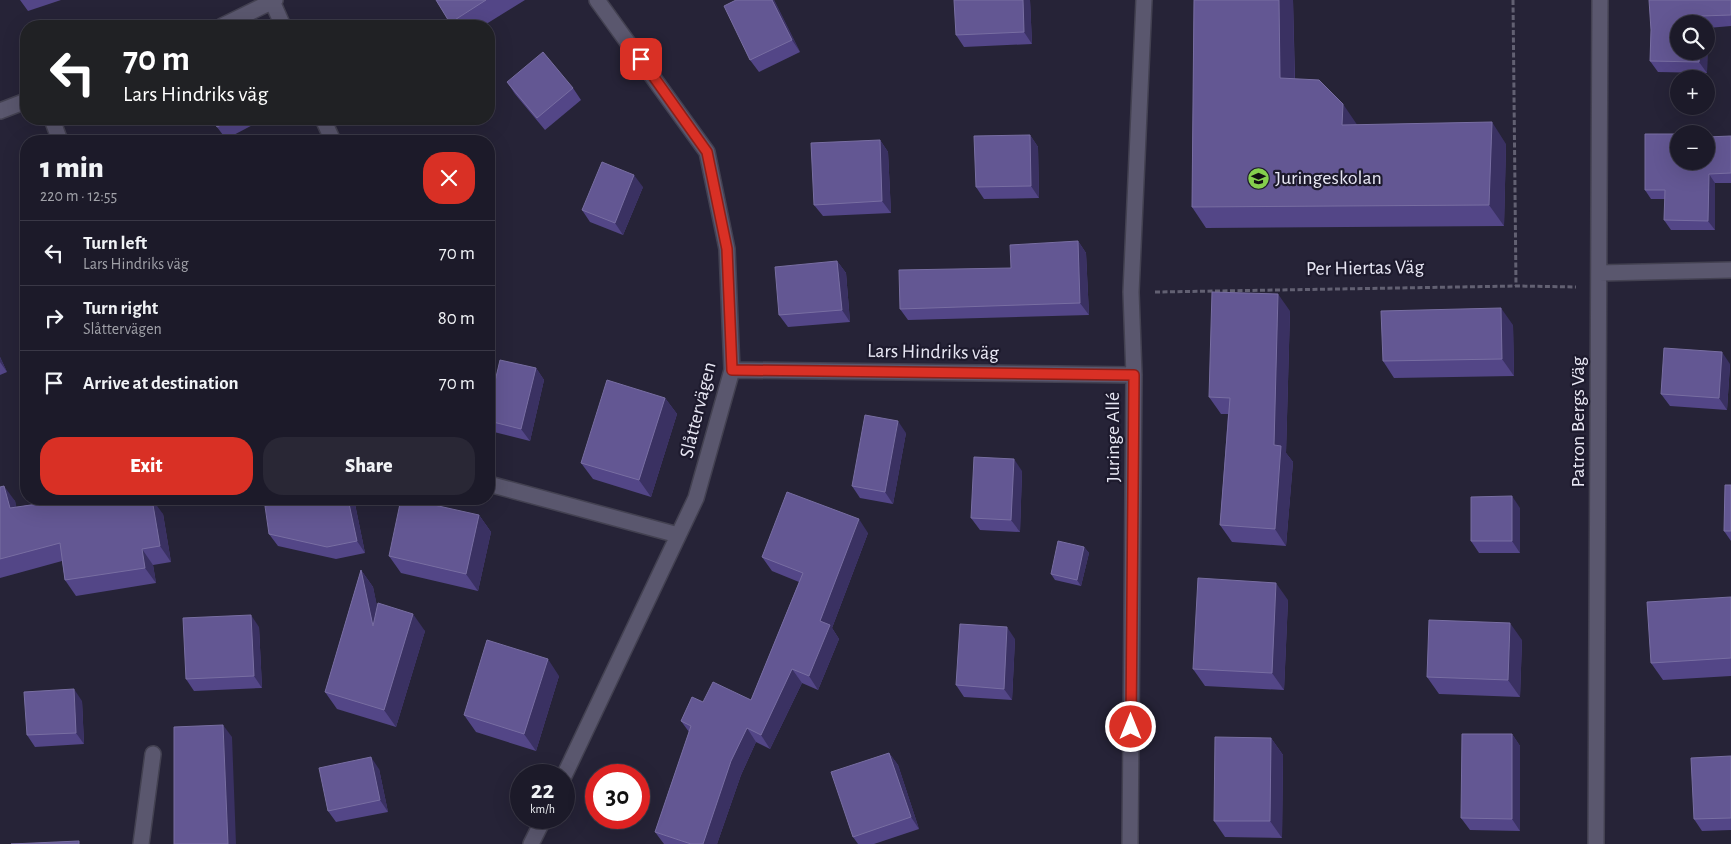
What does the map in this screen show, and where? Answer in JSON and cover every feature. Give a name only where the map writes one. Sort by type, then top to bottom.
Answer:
[{"type":"street","name":"Slåttervägen","points":[[570,764],[696,498],[732,370],[727,249],[707,152],[597,0]]},
{"type":"street","name":"Juringe Allé","points":[[1130,844],[1134,375],[1131,292],[1144,0]]},
{"type":"street","name":"Patron Bergs Väg","points":[[1596,844],[1600,0]]},
{"type":"street","points":[[234,20],[274,1],[281,20]]},
{"type":"street","points":[[0,111],[20,103]]},
{"type":"street","points":[[1599,280],[1731,270]]},
{"type":"street","name":"Lars Hindriks väg","points":[[732,370],[1134,375]]},
{"type":"street","points":[[495,486],[678,535]]},
{"type":"street","points":[[141,844],[153,754]]},
{"type":"street","points":[[531,844],[538,829]]},
{"type":"path","points":[[1513,0],[1516,286]]},
{"type":"path","name":"Per Hiertas Väg","points":[[1131,292],[1516,286],[1599,280]]},
{"type":"building","points":[[436,0],[486,0],[455,20],[448,20]]},
{"type":"building","points":[[736,0],[772,0],[792,40],[750,60],[724,6]]},
{"type":"building","points":[[954,0],[1023,0],[1024,32],[956,35]]},
{"type":"building","points":[[1194,0],[1279,0],[1280,78],[1319,80],[1343,104],[1342,125],[1492,122],[1489,205],[1192,207]]},
{"type":"building","points":[[1649,0],[1731,0],[1731,15],[1670,15],[1670,60],[1699,60],[1699,62],[1650,61],[1651,30]]},
{"type":"building","points":[[543,52],[573,88],[537,118],[507,82]]},
{"type":"building","points":[[1645,134],[1670,134],[1670,170],[1715,170],[1715,137],[1731,136],[1731,173],[1709,174],[1708,221],[1664,220],[1665,190],[1645,190]]},
{"type":"building","points":[[1030,135],[1031,186],[976,187],[974,136]]},
{"type":"building","points":[[880,140],[882,201],[814,205],[811,143]]},
{"type":"building","points":[[602,162],[634,175],[615,223],[582,210]]},
{"type":"building","points":[[1078,241],[1080,303],[900,309],[899,270],[1011,268],[1010,245]]},
{"type":"building","points":[[837,261],[842,310],[779,315],[775,267]]},
{"type":"building","points":[[1212,292],[1278,294],[1274,445],[1281,446],[1275,529],[1220,525],[1230,398],[1209,397]]},
{"type":"building","points":[[1501,308],[1502,359],[1383,361],[1381,311]]},
{"type":"building","points":[[1664,348],[1722,352],[1719,398],[1661,394]]},
{"type":"building","points":[[500,360],[536,368],[521,429],[495,422],[495,381]]},
{"type":"building","points":[[607,380],[665,398],[639,480],[581,463]]},
{"type":"building","points":[[865,415],[898,421],[885,492],[852,486]]},
{"type":"building","points":[[974,457],[1014,459],[1011,520],[971,518]]},
{"type":"building","points":[[1725,485],[1731,485],[1731,531],[1724,531]]},
{"type":"building","points":[[4,486],[10,508],[31,505],[153,505],[160,546],[142,549],[145,568],[65,580],[60,543],[0,559],[0,487]]},
{"type":"building","points":[[787,492],[859,519],[820,621],[830,625],[809,676],[792,669],[761,735],[747,728],[731,761],[703,844],[691,844],[655,832],[691,726],[681,721],[692,697],[703,702],[713,682],[751,700],[803,573],[762,557]]},
{"type":"building","points":[[1512,496],[1512,541],[1471,541],[1471,497]]},
{"type":"building","points":[[349,505],[357,541],[327,547],[269,534],[265,506]]},
{"type":"building","points":[[400,505],[434,505],[479,515],[466,574],[389,556]]},
{"type":"building","points":[[1058,541],[1084,547],[1077,580],[1051,574]]},
{"type":"building","points":[[361,570],[373,626],[378,603],[413,614],[384,710],[325,692]]},
{"type":"building","points":[[1198,578],[1276,583],[1272,673],[1193,669]]},
{"type":"building","points":[[1731,597],[1731,658],[1651,663],[1647,602]]},
{"type":"building","points":[[251,615],[254,676],[186,679],[183,618]]},
{"type":"building","points":[[1429,620],[1510,623],[1508,680],[1427,677]]},
{"type":"building","points":[[960,624],[1007,627],[1004,689],[956,685]]},
{"type":"building","points":[[487,640],[548,659],[524,734],[464,715]]},
{"type":"building","points":[[74,689],[76,733],[27,735],[24,692]]},
{"type":"building","points":[[223,725],[228,844],[174,844],[174,727]]},
{"type":"building","points":[[1462,734],[1512,734],[1512,819],[1461,818]]},
{"type":"building","points":[[1215,737],[1271,738],[1270,821],[1214,821]]},
{"type":"building","points":[[889,753],[911,817],[853,837],[831,772]]},
{"type":"building","points":[[1731,756],[1731,818],[1694,819],[1691,758]]},
{"type":"building","points":[[371,757],[380,800],[328,811],[319,768]]},
{"type":"building","points":[[79,841],[79,844],[11,844]]},
{"type":"place","name":"Juringeskolan","points":[[1259,178]]},
{"type":"route","points":[[641,59],[707,152],[727,249],[732,370],[1134,375],[1131,727]]}]
